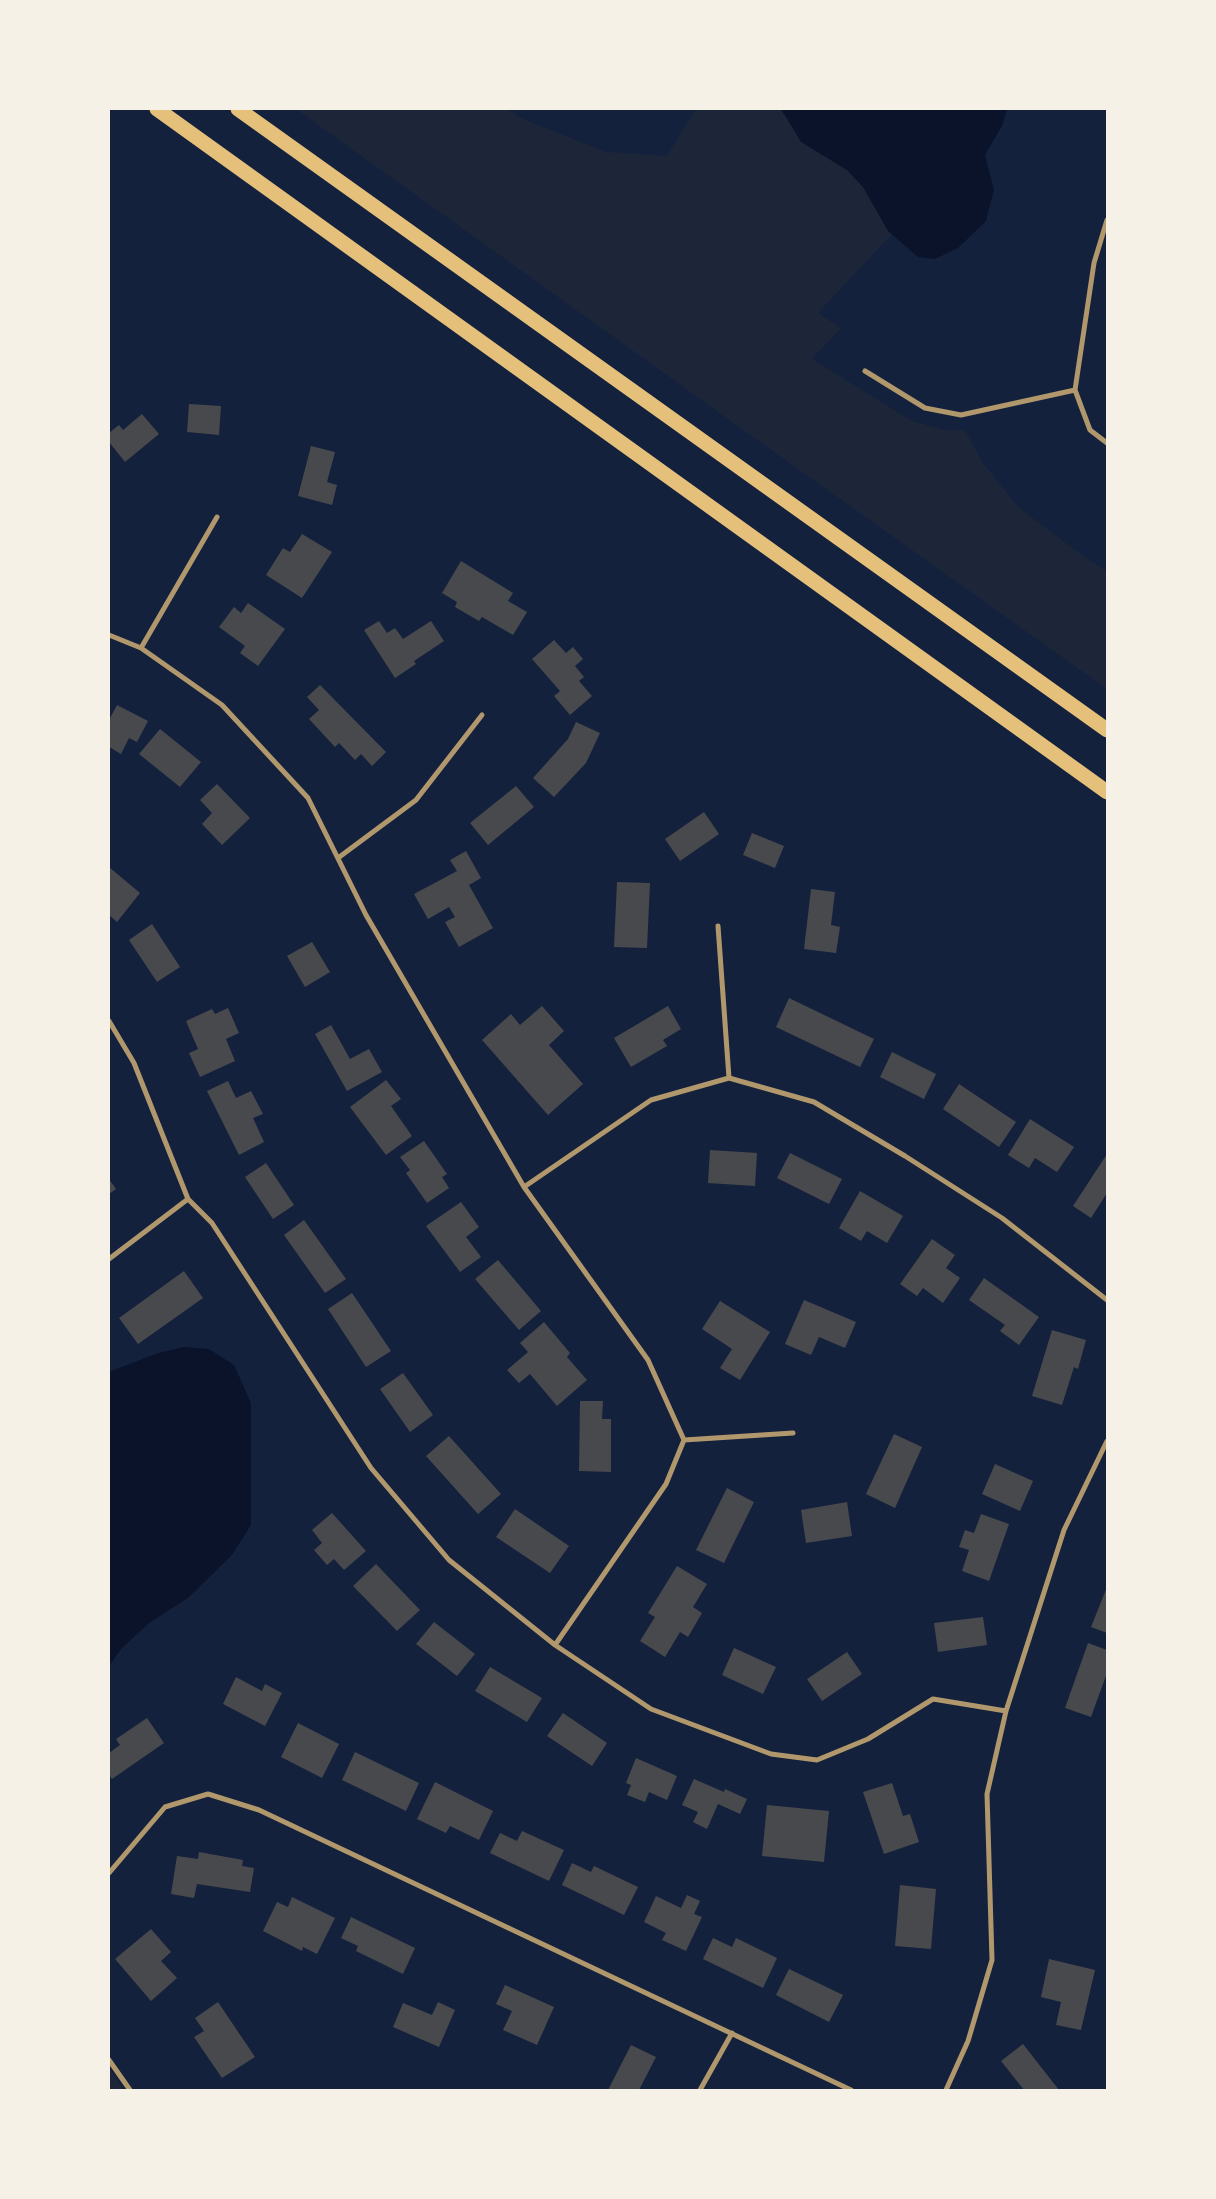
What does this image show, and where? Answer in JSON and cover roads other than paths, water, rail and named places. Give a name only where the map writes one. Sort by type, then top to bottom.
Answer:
[{"type":"highway","points":[[157,109],[1107,792]]},
{"type":"highway","points":[[238,109],[1107,730]]},
{"type":"street","points":[[1107,220],[1094,263],[1075,390],[1090,430],[1107,443]]},
{"type":"street","points":[[865,371],[925,408],[961,415],[1075,390]]},
{"type":"street","points":[[141,648],[217,517]]},
{"type":"street","points":[[109,635],[141,648],[222,705],[308,798],[366,915],[524,1187],[648,1360],[684,1440],[666,1484],[555,1645]]},
{"type":"street","points":[[338,858],[416,800],[482,715]]},
{"type":"street","points":[[718,926],[729,1078]]},
{"type":"street","points":[[109,1022],[134,1063],[188,1199],[212,1223],[371,1468],[449,1560],[555,1645],[651,1709],[771,1754],[817,1760],[868,1739],[933,1699],[1006,1711]]},
{"type":"street","points":[[524,1187],[651,1100],[729,1078],[814,1102],[906,1156],[1002,1218],[1107,1300]]},
{"type":"street","points":[[109,1259],[188,1199]]},
{"type":"street","points":[[684,1440],[793,1432]]},
{"type":"street","points":[[946,2090],[968,2041],[992,1960],[987,1794],[1006,1711],[1064,1530],[1107,1441]]},
{"type":"street","points":[[109,1873],[165,1807],[208,1794],[260,1810],[851,2090]]},
{"type":"street","points":[[700,2090],[732,2033]]},
{"type":"street","points":[[109,2060],[130,2090]]}]
